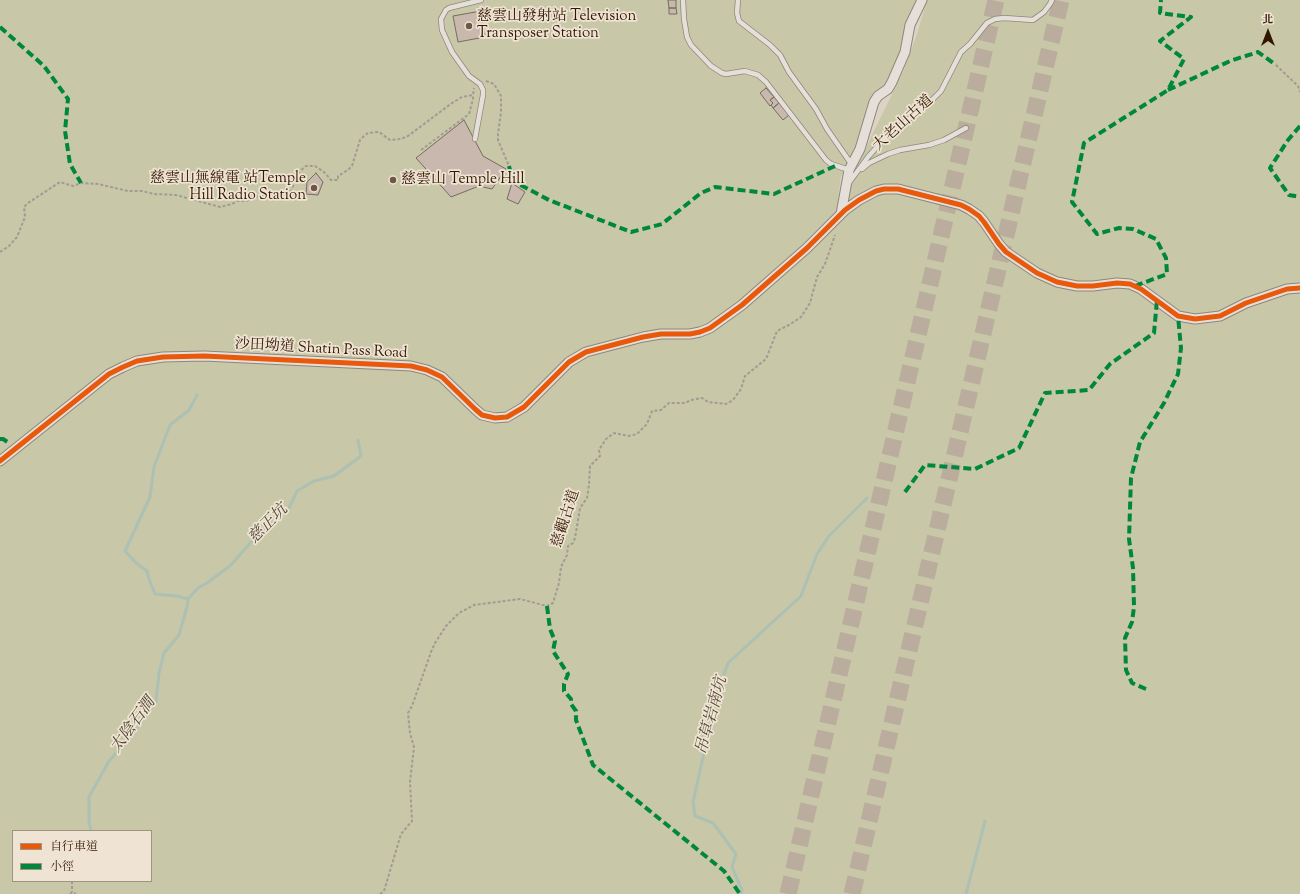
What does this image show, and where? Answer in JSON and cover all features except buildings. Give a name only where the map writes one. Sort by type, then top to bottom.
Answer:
[{"type":"street","points":[[841,214],[846,187],[860,149],[874,102],[878,96],[890,86],[906,47],[909,28],[922,0]]},
{"type":"street","name":"沙田坳道 Shatin Pass Road","points":[[0,461],[113,372],[137,361],[163,357],[204,356],[410,366],[427,370],[442,377],[482,415],[491,417],[507,417],[524,407],[569,362],[586,352],[643,337],[661,334],[690,334],[710,328],[742,305],[807,248],[841,214],[859,200],[876,191],[884,189],[898,189],[961,205],[969,209],[979,216],[1006,252],[1037,273],[1057,282],[1077,286],[1093,286],[1116,282],[1130,284],[1141,289],[1178,316],[1195,320],[1220,316],[1253,301],[1287,289],[1300,288]]},
{"type":"lane","points":[[475,139],[483,95],[480,84],[469,76],[452,52],[442,30],[441,19],[446,10],[450,8],[481,0]]},
{"type":"lane","points":[[683,0],[687,37],[691,45],[711,66],[722,73],[726,74],[745,71],[758,75],[766,82],[831,164],[853,169],[900,150],[929,145],[944,140],[966,128]]},
{"type":"lane","points":[[738,0],[737,13],[740,21],[780,55],[789,72],[816,109],[853,169]]},
{"type":"lane","name":"大老山古道","points":[[853,169],[868,157],[883,140],[930,102],[940,91],[961,52],[970,44],[987,23],[1004,18],[1033,20],[1044,12],[1052,0]]},
{"type":"path","points":[[1276,65],[1298,86],[1300,92]]},
{"type":"path","points":[[421,150],[469,114],[473,99],[475,80],[489,81],[494,84],[501,96],[498,140],[509,166]]},
{"type":"path","points":[[0,252],[9,246],[16,237],[25,217],[24,208],[28,203],[60,182],[73,186],[81,183],[98,184],[128,191],[176,195],[220,208],[238,201],[261,195],[280,195],[291,191],[299,172],[306,166],[315,166],[324,172],[331,180],[338,180],[338,176],[352,166],[360,140],[368,133],[379,132],[390,140],[400,139],[408,136],[452,103],[462,97],[473,95]]},
{"type":"path","points":[[72,882],[71,893],[76,894]]},
{"type":"green space","points":[[0,0],[916,0],[907,31],[894,66],[841,176],[838,198],[849,192],[851,179],[904,70],[927,0],[1300,0],[1300,894],[0,894]]},
{"type":"waterway","name":"太陰石澗","points":[[91,830],[89,821],[89,797],[109,761],[126,742],[156,701],[159,673],[164,653],[179,635],[187,607],[188,599],[177,596],[155,594],[147,571],[136,563],[125,551],[150,497],[154,467],[170,425],[189,410],[197,395]]},
{"type":"waterway","name":"慈正坑","points":[[188,599],[198,588],[231,565],[251,542],[289,508],[297,491],[314,481],[334,476],[361,456],[358,440]]},
{"type":"waterway","name":"吊草岩南坑","points":[[741,894],[742,890],[732,867],[736,854],[713,823],[695,816],[693,802],[717,694],[728,663],[801,596],[817,554],[829,536],[867,498]]},
{"type":"waterway","points":[[966,894],[985,821]]},
{"type":"tunnel","points":[[788,894],[996,0]]},
{"type":"tunnel","points":[[852,894],[1061,0]]},
{"type":"marked path","points":[[1135,286],[1167,274],[1166,258],[1156,239],[1133,229],[1119,228],[1097,234],[1072,202],[1084,143],[1168,90],[1184,59],[1160,41],[1191,17],[1160,13],[1161,0]]},
{"type":"marked path","points":[[0,27],[44,66],[68,99],[65,131],[70,164],[81,183]]},
{"type":"marked path","points":[[1168,90],[1230,61],[1258,52],[1276,65]]},
{"type":"marked path","points":[[1300,126],[1288,140],[1270,168],[1289,195],[1300,197]]},
{"type":"marked path","points":[[509,166],[513,181],[549,200],[631,232],[662,224],[701,193],[715,187],[774,194],[835,166]]},
{"type":"marked path","points":[[905,492],[925,465],[975,469],[1019,448],[1045,393],[1089,390],[1110,364],[1154,333],[1157,300]]},
{"type":"marked path","points":[[1146,689],[1132,683],[1126,670],[1125,638],[1132,622],[1134,607],[1133,568],[1129,539],[1131,478],[1140,442],[1164,403],[1178,374],[1181,348],[1178,316]]},
{"type":"marked path","points":[[0,439],[3,439],[9,443]]},
{"type":"marked path","points":[[547,606],[550,629],[555,641],[553,651],[568,674],[564,684],[564,691],[571,699],[571,704],[576,711],[576,720],[593,765],[724,871],[740,894]]},
{"type":"cycle path","points":[[0,461],[109,374],[137,361],[163,357],[204,356],[411,366],[427,370],[442,377],[482,415],[495,418],[507,417],[524,407],[569,362],[586,352],[643,337],[661,334],[690,334],[710,328],[742,305],[807,248],[845,210],[859,200],[876,191],[884,189],[898,189],[961,205],[969,209],[979,216],[1006,252],[1037,273],[1057,282],[1077,286],[1117,283],[1130,284],[1141,289],[1178,316],[1195,319],[1220,316],[1246,303],[1287,289],[1300,288]]},
{"type":"place","name":"慈雲山發射站 Television Transposer Station","points":[[469,26]]},
{"type":"place","name":"慈雲山 Temple Hill","points":[[393,180]]},
{"type":"place","name":"慈雲山無線電 站Temple Hill Radio Station","points":[[314,188]]}]
